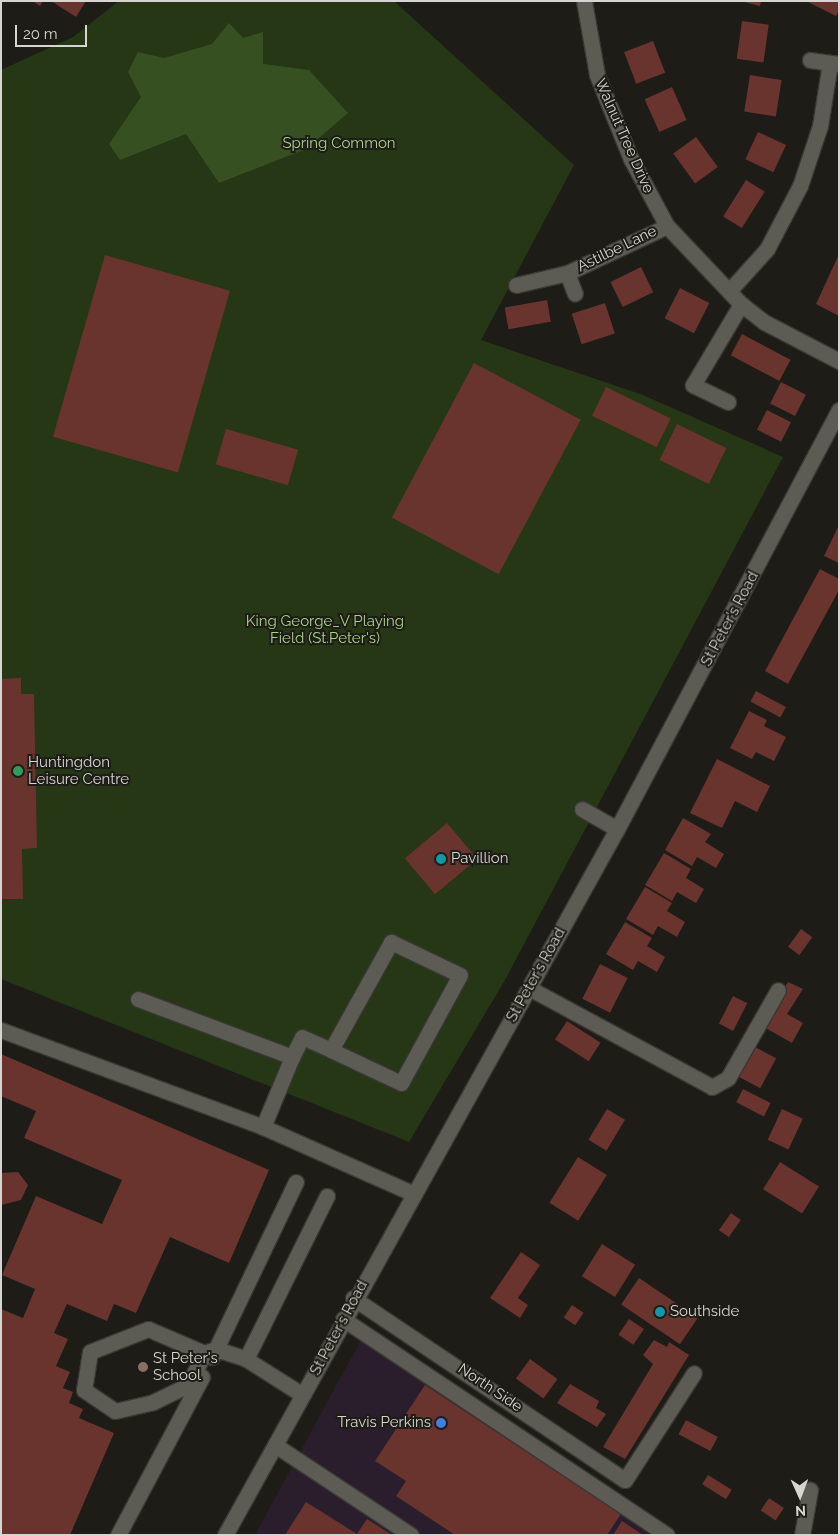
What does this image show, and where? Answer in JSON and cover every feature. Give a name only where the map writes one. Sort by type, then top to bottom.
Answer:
[{"type":"street","name":"Walnut Tree Drive","points":[[584,1],[597,75],[631,159],[667,226],[741,304],[764,322],[839,361]]},
{"type":"street","points":[[729,291],[767,249],[800,186],[820,126],[834,64],[810,60]]},
{"type":"street","name":"Astilbe Lane","points":[[516,284],[567,273],[667,226]]},
{"type":"street","name":"Astilbe Lane","points":[[567,273],[574,294]]},
{"type":"street","points":[[728,402],[693,385],[741,304]]},
{"type":"street","name":"St Peter's Road","points":[[225,1535],[303,1395],[353,1298],[414,1194],[617,829],[839,410]]},
{"type":"street","points":[[582,809],[617,829]]},
{"type":"street","points":[[263,1127],[302,1037],[401,1083],[460,975],[391,942],[331,1050]]},
{"type":"street","points":[[529,988],[712,1087],[728,1078],[778,990]]},
{"type":"street","points":[[138,999],[292,1057]]},
{"type":"street","points":[[1,1030],[263,1127],[414,1194]]},
{"type":"street","points":[[118,1535],[296,1182]]},
{"type":"street","points":[[246,1359],[327,1196]]},
{"type":"street","name":"North Side","points":[[353,1298],[625,1480],[694,1373]]},
{"type":"street","points":[[343,1319],[667,1535]]},
{"type":"street","points":[[210,1351],[188,1385],[153,1402],[115,1411],[84,1390],[90,1352],[148,1329],[210,1351],[246,1359],[303,1395]]},
{"type":"street","points":[[275,1445],[411,1535]]},
{"type":"street","points":[[802,1535],[810,1490]]},
{"type":"shaded area","points":[[368,1327],[678,1535],[255,1535]]},
{"type":"green space","name":"King George_V Playing Field (St.Peter's)","points":[[119,1],[394,1],[574,165],[481,340],[643,395],[783,457],[505,980],[409,1142],[1,979],[1,70],[73,37]]},
{"type":"green space","points":[[229,23],[243,38],[263,32],[263,64],[309,70],[348,113],[306,149],[219,183],[186,134],[120,160],[109,144],[141,97],[128,72],[138,52],[164,58],[212,44]]},
{"type":"building","points":[[32,1],[43,1],[40,6]]},
{"type":"building","points":[[51,1],[86,1],[76,17]]},
{"type":"building","points":[[740,1],[761,1],[760,6]]},
{"type":"building","points":[[806,1],[839,1],[839,11],[836,16]]},
{"type":"building","points":[[742,21],[769,25],[763,62],[737,59]]},
{"type":"building","points":[[653,41],[665,73],[636,84],[624,52]]},
{"type":"building","points":[[750,75],[782,80],[776,117],[744,112]]},
{"type":"building","points":[[672,87],[687,120],[659,132],[645,99]]},
{"type":"building","points":[[758,132],[786,145],[773,172],[745,159]]},
{"type":"building","points":[[696,137],[718,167],[695,183],[673,153]]},
{"type":"building","points":[[746,180],[765,192],[742,228],[723,216]]},
{"type":"building","points":[[839,254],[839,316],[816,304]]},
{"type":"building","points":[[105,255],[230,291],[178,473],[53,437]]},
{"type":"building","points":[[641,267],[653,292],[623,307],[610,282]]},
{"type":"building","points":[[680,288],[709,303],[694,333],[665,318]]},
{"type":"building","points":[[547,300],[551,322],[508,329],[505,307]]},
{"type":"building","points":[[605,303],[615,333],[582,344],[572,314]]},
{"type":"building","points":[[742,334],[791,360],[779,381],[731,355]]},
{"type":"building","points":[[474,363],[581,420],[499,574],[392,518]]},
{"type":"building","points":[[781,382],[806,395],[795,416],[770,403]]},
{"type":"building","points":[[606,387],[671,419],[657,447],[592,416]]},
{"type":"building","points":[[767,410],[791,422],[781,442],[757,430]]},
{"type":"building","points":[[677,424],[726,448],[709,484],[659,460]]},
{"type":"building","points":[[226,429],[298,450],[288,485],[216,465]]},
{"type":"building","points":[[839,525],[839,563],[824,556]]},
{"type":"building","points":[[820,569],[839,579],[839,590],[788,684],[765,671]]},
{"type":"building","name":"Huntingdon Leisure Centre","points":[[21,678],[21,694],[34,694],[37,848],[22,849],[23,899],[1,899],[1,679]]},
{"type":"building","points":[[756,691],[786,707],[780,718],[750,702]]},
{"type":"building","points":[[749,711],[767,720],[764,726],[786,737],[774,761],[756,752],[752,759],[730,748]]},
{"type":"building","points":[[717,759],[770,786],[757,812],[735,801],[722,828],[690,813]]},
{"type":"building","points":[[683,818],[711,834],[705,842],[724,854],[716,868],[697,857],[692,866],[665,850]]},
{"type":"building","name":"Pavillion","points":[[447,823],[477,859],[435,894],[405,858]]},
{"type":"building","points":[[664,853],[691,869],[686,878],[704,889],[696,903],[677,892],[672,901],[645,885]]},
{"type":"building","points":[[645,887],[672,903],[667,911],[685,922],[677,937],[658,926],[653,935],[626,919]]},
{"type":"building","points":[[625,922],[652,938],[647,946],[665,957],[657,972],[638,961],[633,970],[606,954]]},
{"type":"building","points":[[801,929],[812,937],[799,955],[788,947]]},
{"type":"building","points":[[600,964],[628,978],[610,1013],[582,999]]},
{"type":"building","points":[[788,982],[803,989],[787,1014],[803,1023],[792,1043],[762,1026]]},
{"type":"building","points":[[733,996],[747,1003],[733,1031],[719,1024]]},
{"type":"building","points":[[567,1021],[601,1043],[589,1061],[555,1039]]},
{"type":"building","points":[[755,1047],[776,1058],[760,1088],[739,1077]]},
{"type":"building","points":[[1,1054],[269,1170],[229,1263],[170,1237],[136,1313],[114,1304],[107,1321],[67,1304],[54,1333],[68,1339],[56,1366],[70,1372],[63,1388],[73,1392],[69,1403],[83,1409],[79,1418],[114,1433],[70,1535],[1,1535],[1,1309],[23,1318],[35,1289],[2,1275],[36,1196],[102,1224],[122,1180],[24,1138],[36,1111],[1,1096]]},
{"type":"building","points":[[743,1089],[771,1103],[764,1116],[736,1102]]},
{"type":"building","points":[[607,1109],[625,1120],[606,1151],[588,1140]]},
{"type":"building","points":[[782,1109],[803,1119],[788,1150],[768,1140]]},
{"type":"building","points":[[578,1157],[607,1175],[578,1221],[549,1203]]},
{"type":"building","points":[[780,1162],[819,1186],[802,1214],[763,1189]]},
{"type":"building","points":[[18,1172],[28,1185],[21,1200],[1,1205],[1,1173]]},
{"type":"building","points":[[731,1213],[741,1220],[729,1237],[719,1230]]},
{"type":"building","points":[[602,1244],[635,1265],[615,1297],[582,1276]]},
{"type":"building","points":[[521,1252],[540,1265],[518,1298],[528,1305],[520,1318],[490,1298]]},
{"type":"building","name":"Southside","points":[[639,1278],[698,1318],[680,1344],[621,1305]]},
{"type":"building","points":[[572,1305],[584,1313],[575,1325],[564,1317]]},
{"type":"building","points":[[629,1319],[644,1329],[633,1345],[618,1335]]},
{"type":"building","points":[[654,1340],[667,1347],[669,1342],[689,1355],[625,1459],[603,1447],[653,1364],[643,1355]]},
{"type":"building","points":[[530,1359],[558,1379],[543,1398],[516,1378]]},
{"type":"building","points":[[570,1384],[599,1401],[596,1408],[606,1414],[597,1427],[557,1403]]},
{"type":"building","name":"Travis Perkins","points":[[425,1385],[621,1514],[607,1535],[455,1535],[396,1496],[406,1481],[375,1461]]},
{"type":"building","points":[[686,1420],[718,1437],[710,1451],[678,1434]]},
{"type":"building","points":[[708,1475],[732,1490],[726,1499],[702,1484]]},
{"type":"building","points":[[769,1498],[784,1508],[776,1521],[761,1510]]},
{"type":"building","points":[[306,1502],[357,1534],[367,1519],[392,1535],[285,1535]]},
{"type":"building","points":[[622,1521],[643,1535],[613,1535]]},
{"type":"place","name":"Huntingdon Leisure Centre","points":[[18,771]]},
{"type":"place","name":"Pavillion","points":[[441,859]]},
{"type":"place","name":"Southside","points":[[660,1312]]},
{"type":"place","name":"St Peter's School","points":[[143,1367]]},
{"type":"place","name":"Travis Perkins","points":[[441,1423]]},
{"type":"park label","name":"Spring Common","points":[[339,144]]}]
